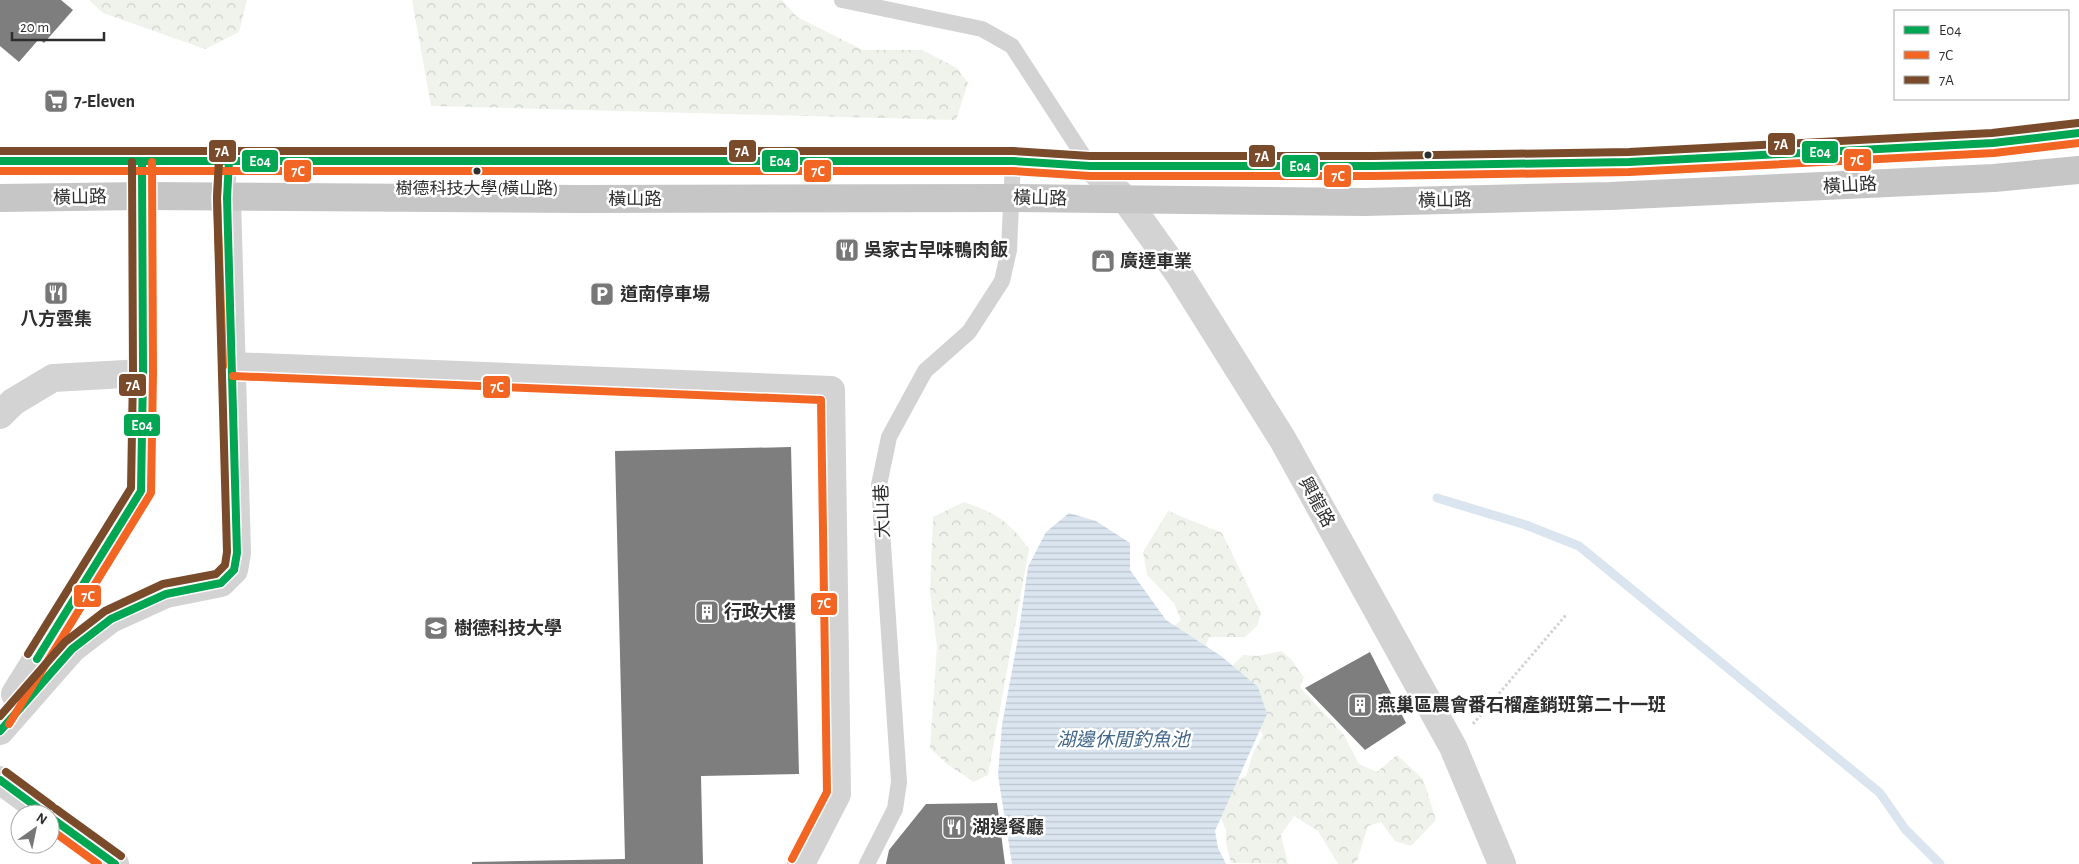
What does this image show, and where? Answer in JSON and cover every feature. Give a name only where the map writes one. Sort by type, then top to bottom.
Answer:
[{"type":"main road","name":"橫山路","points":[[0,161],[1013,161],[1090,166],[1373,166],[1628,162],[1993,143],[2079,133]]},
{"type":"main road","name":"橫山路","points":[[0,198],[143,196],[227,198],[1013,198],[1364,202],[1610,196],[1994,178],[2079,170]]},
{"type":"street","name":"興龍路","points":[[1090,166],[1126,200],[1179,274],[1283,440],[1453,747],[1502,864]]},
{"type":"street","points":[[0,719],[141,491],[143,196]]},
{"type":"street","points":[[0,731],[72,649],[112,619],[166,594],[221,583],[234,570],[237,553],[227,198]]},
{"type":"street","points":[[233,366],[831,390],[837,794],[800,864]]},
{"type":"street","points":[[0,415],[13,402],[53,378],[143,373]]},
{"type":"street","points":[[0,780],[32,804]]},
{"type":"street","points":[[60,824],[114,864]]},
{"type":"lane","points":[[842,0],[982,28],[1012,46],[1090,166]]},
{"type":"lane","points":[[227,198],[229,161]]},
{"type":"lane","name":"大山巷","points":[[867,864],[895,809],[899,782],[879,485],[889,437],[925,371],[969,332],[991,301],[1002,281],[1009,250],[1013,198],[1013,161]]},
{"type":"lane","points":[[142,162],[143,196]]},
{"type":"path","points":[[1453,747],[1566,615]]},
{"type":"green space","points":[[89,0],[247,0],[239,32],[205,49],[103,13]]},
{"type":"green space","points":[[412,0],[782,0],[797,17],[863,50],[922,50],[957,68],[968,83],[956,120],[431,106]]},
{"type":"green space","points":[[964,502],[994,514],[1001,519],[1015,531],[1029,549],[988,775],[974,782],[947,764],[930,748],[937,647],[930,592],[933,517]]},
{"type":"green space","points":[[1168,511],[1222,533],[1261,613],[1257,626],[1245,637],[1209,637],[1201,656],[1161,637],[1181,620],[1174,603],[1147,575],[1143,552]]},
{"type":"green space","points":[[1281,651],[1290,658],[1304,677],[1300,687],[1344,735],[1359,764],[1377,772],[1397,755],[1423,779],[1436,820],[1411,846],[1395,841],[1381,822],[1368,826],[1357,861],[1353,864],[1338,864],[1318,831],[1294,816],[1281,835],[1288,864],[1231,863],[1226,843],[1226,830],[1215,804],[1228,781],[1246,776],[1253,753],[1263,735],[1228,670],[1243,655],[1258,656]]},
{"type":"water","name":"湖邊休閒釣魚池","points":[[1069,513],[1096,521],[1130,543],[1130,570],[1166,620],[1221,656],[1258,687],[1267,714],[1215,831],[1218,848],[1226,864],[1012,864],[998,775],[1002,725],[1018,638],[1028,567],[1046,532]]},
{"type":"building","points":[[0,0],[61,0],[73,10],[44,43],[39,39],[19,62],[0,46]]},
{"type":"building","name":"行政大樓","points":[[791,447],[799,774],[701,776],[703,864],[472,864],[472,862],[625,859],[615,451]]},
{"type":"building","name":"燕巢區農會番石榴產銷班第二十一班","points":[[1370,652],[1406,723],[1365,750],[1305,688]]},
{"type":"building","name":"湖邊餐廳","points":[[997,803],[1005,864],[886,864],[889,850],[926,804]]},
{"type":"waterway","points":[[1437,498],[1526,525],[1579,546],[1880,793],[1905,829],[1940,864]]},
{"type":"transit line","name":"7A","points":[[0,151],[1013,151],[1090,156],[1373,156],[1629,152],[1992,133],[2078,123]]},
{"type":"transit line","name":"E04","points":[[0,161],[1013,161],[1090,166],[1373,166],[1629,162],[1993,143],[2079,133]]},
{"type":"transit line","name":"7C","points":[[0,171],[1013,171],[1090,176],[1373,176],[1629,172],[1994,153],[2079,143]]},
{"type":"transit line","name":"7C","points":[[219,160],[217,198],[223,366]]},
{"type":"transit line","name":"7A","points":[[0,716],[65,642],[105,611],[163,584],[216,574],[225,565],[227,552],[217,198],[219,160]]},
{"type":"transit line","name":"E04","points":[[0,731],[72,649],[111,619],[166,594],[221,583],[234,570],[237,553],[227,198],[229,161]]},
{"type":"transit line","name":"7A","points":[[28,654],[131,488],[133,373],[132,162]]},
{"type":"transit line","name":"E04","points":[[37,659],[141,491],[143,373],[142,162]]},
{"type":"transit line","name":"7C","points":[[9,724],[151,493],[153,373],[152,162]]},
{"type":"transit line","name":"7C","points":[[233,376],[821,400],[827,792],[792,859]]},
{"type":"transit line","name":"7A","points":[[6,772],[49,804]]},
{"type":"transit line","name":"E04","points":[[0,780],[32,804]]},
{"type":"transit line","name":"7A","points":[[60,812],[121,856]]},
{"type":"transit line","name":"E04","points":[[60,824],[115,864]]},
{"type":"transit line","name":"7C","points":[[60,836],[98,864]]},
{"type":"place","name":"7-Eleven","points":[[56,101]]},
{"type":"place","name":"樹德科技大學(橫山路)","points":[[477,171]]},
{"type":"place","name":"吳家古早味鴨肉飯","points":[[847,250]]},
{"type":"place","name":"廣達車業","points":[[1103,261]]},
{"type":"place","name":"八方雲集","points":[[56,293]]},
{"type":"place","name":"道南停車場","points":[[602,294]]},
{"type":"place","name":"行政大樓","points":[[707,612]]},
{"type":"place","name":"樹德科技大學","points":[[436,628]]},
{"type":"place","name":"燕巢區農會番石榴產銷班第二十一班","points":[[1360,705]]},
{"type":"place","name":"湖邊餐廳","points":[[954,827]]}]
